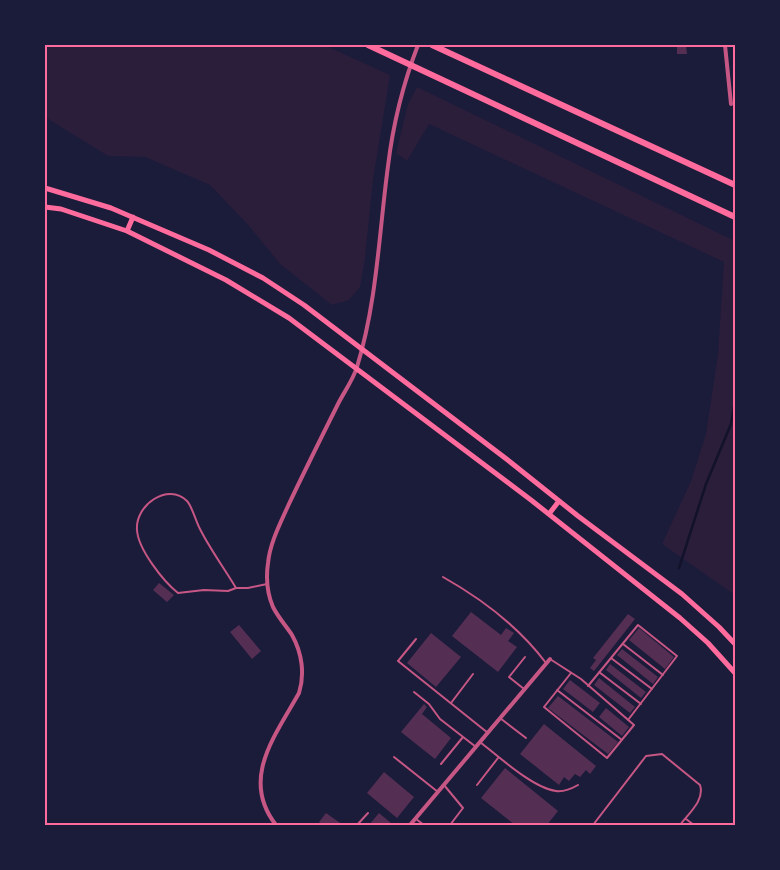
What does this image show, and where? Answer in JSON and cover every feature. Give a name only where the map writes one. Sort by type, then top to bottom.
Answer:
[{"type":"highway","points":[[368,45],[735,217]]},
{"type":"highway","points":[[432,45],[735,185]]},
{"type":"main road","points":[[45,188],[133,216],[209,250],[263,278],[304,304],[682,594],[714,622],[735,644]]},
{"type":"main road","points":[[45,207],[61,209],[127,231],[226,280],[274,308],[549,514],[680,618],[708,643],[735,673]]},
{"type":"main road","points":[[127,231],[133,216]]},
{"type":"main road","points":[[549,514],[559,501]]},
{"type":"street","points":[[276,825],[265,807],[261,796],[260,778],[271,742],[301,686],[302,664],[293,637],[274,609],[270,598],[267,584],[268,561],[279,525],[356,368],[375,282],[393,132],[402,93],[418,45]]},
{"type":"street","points":[[725,45],[731,104]]},
{"type":"street","points":[[410,825],[550,659]]},
{"type":"lane","points":[[236,588],[200,530],[187,501],[176,495],[165,495],[151,500],[144,507],[137,518],[136,532],[144,550],[165,582],[178,593],[204,590],[228,591],[236,588],[248,588],[267,584]]},
{"type":"lane","points":[[443,576],[465,589],[516,628],[546,663]]},
{"type":"lane","points":[[588,686],[638,625],[677,656],[628,720]]},
{"type":"lane","points":[[416,639],[398,660],[488,733]]},
{"type":"lane","points":[[623,644],[663,674]]},
{"type":"lane","points":[[524,689],[509,677],[525,657]]},
{"type":"lane","points":[[611,658],[652,689]]},
{"type":"lane","points":[[550,659],[571,673],[588,686],[634,725],[607,758],[544,707],[571,673]]},
{"type":"lane","points":[[600,672],[641,704]]},
{"type":"lane","points":[[450,703],[473,674]]},
{"type":"lane","points":[[557,690],[622,740]]},
{"type":"lane","points":[[414,692],[429,704],[440,718],[476,747]]},
{"type":"lane","points":[[500,718],[526,738]]},
{"type":"lane","points":[[441,764],[463,737]]},
{"type":"lane","points":[[480,742],[516,771],[540,785],[555,791],[566,791],[578,785]]},
{"type":"lane","points":[[592,825],[646,756],[662,754],[700,785],[702,792],[701,799],[680,825]]},
{"type":"lane","points":[[394,757],[438,792]]},
{"type":"lane","points":[[477,785],[499,757]]},
{"type":"lane","points":[[444,785],[464,808],[450,825]]},
{"type":"lane","points":[[357,825],[368,813]]},
{"type":"lane","points":[[685,818],[694,825]]},
{"type":"lane","points":[[416,819],[424,825]]},
{"type":"shaded area","points":[[45,45],[324,45],[390,75],[373,180],[360,287],[349,300],[332,305],[280,264],[250,227],[210,185],[145,157],[108,156],[45,117]]},
{"type":"shaded area","points":[[417,87],[735,241],[735,595],[662,544],[691,481],[706,434],[718,354],[724,262],[429,124],[407,161],[396,153],[408,104]]},
{"type":"building","points":[[677,45],[686,45],[687,54],[677,54]]},
{"type":"building","points":[[159,583],[174,595],[167,602],[153,590]]},
{"type":"building","points":[[471,612],[501,635],[506,628],[514,633],[508,641],[517,647],[498,672],[452,636]]},
{"type":"building","points":[[628,614],[635,619],[594,671],[590,668],[596,660],[593,658]]},
{"type":"building","points":[[239,625],[261,651],[252,659],[230,632]]},
{"type":"building","points":[[639,628],[674,657],[665,669],[629,640]]},
{"type":"building","points":[[431,633],[461,657],[436,687],[407,663]]},
{"type":"building","points":[[622,649],[658,677],[653,684],[617,655]]},
{"type":"building","points":[[610,664],[646,692],[641,698],[606,670]]},
{"type":"building","points":[[599,678],[635,707],[630,713],[594,685]]},
{"type":"building","points":[[570,680],[600,703],[593,712],[563,689]]},
{"type":"building","points":[[558,696],[618,742],[608,754],[548,708]]},
{"type":"building","points":[[424,704],[427,707],[422,714],[451,738],[435,759],[401,732]]},
{"type":"building","points":[[606,708],[629,727],[622,736],[599,717]]},
{"type":"building","points":[[544,724],[596,766],[590,774],[586,770],[580,777],[575,774],[569,781],[564,777],[559,785],[520,754]]},
{"type":"building","points":[[505,768],[558,811],[547,825],[515,825],[481,798]]},
{"type":"building","points":[[384,772],[414,797],[397,818],[367,793]]},
{"type":"building","points":[[326,813],[343,825],[323,825],[319,822]]},
{"type":"building","points":[[379,813],[391,823],[389,825],[369,825]]},
{"type":"waterway","points":[[679,568],[706,484],[731,424],[735,401]]}]
